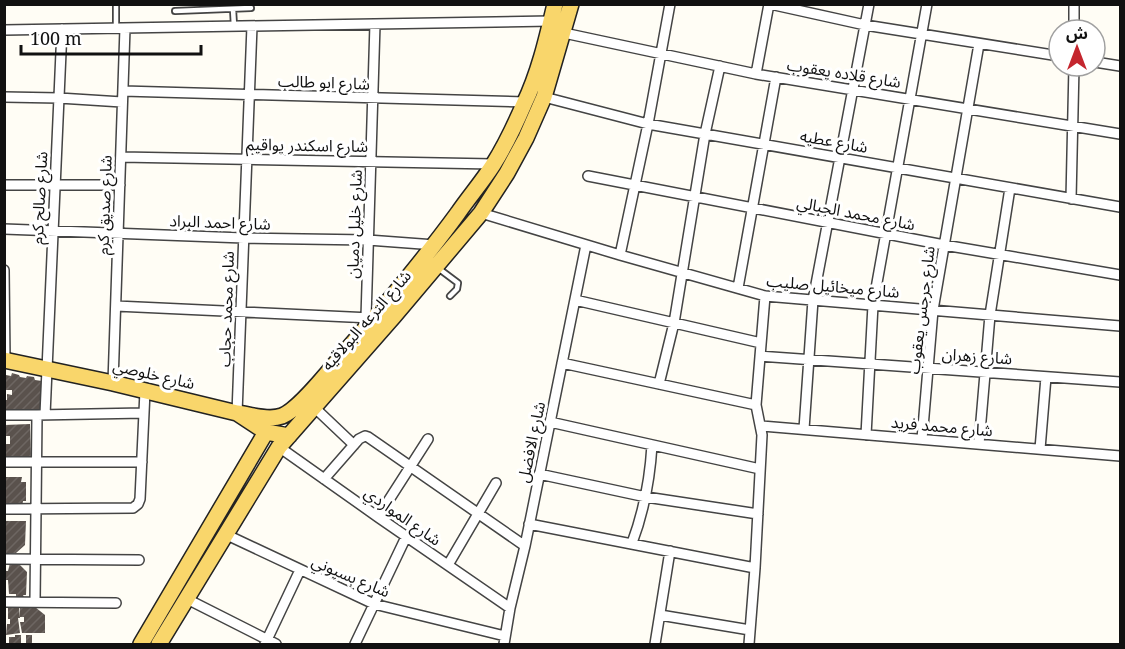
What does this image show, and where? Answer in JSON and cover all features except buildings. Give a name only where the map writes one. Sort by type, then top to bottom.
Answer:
[{"type":"main road","name":"شارع الترعه البولاقيه","points":[[237,413],[272,418],[290,412],[379,315],[435,245],[493,164],[525,102],[542,56],[555,4]]},
{"type":"main road","name":"شارع الترعه البولاقيه","points":[[159,645],[284,442],[315,408],[379,315],[436,266],[481,213],[507,173],[544,97],[571,4]]},
{"type":"main road","name":"شارع خلوصي","points":[[5,360],[114,383],[237,413],[284,442]]},
{"type":"main road","points":[[141,645],[266,432]]},
{"type":"street","points":[[620,255],[648,124],[670,4]]},
{"type":"street","points":[[756,74],[769,4],[819,10],[865,25],[1047,54]]},
{"type":"street","points":[[804,429],[813,300],[869,4]]},
{"type":"street","points":[[866,435],[873,305],[927,4]]},
{"type":"street","points":[[4,30],[551,21]]},
{"type":"street","name":"شارع خليل دميان","points":[[375,24],[368,240],[379,315]]},
{"type":"street","name":"شارع محمد حجاب","points":[[237,413],[252,26]]},
{"type":"street","name":"شارع صديق كرم","points":[[114,383],[123,91],[120,28]]},
{"type":"street","name":"شارع صالح كرم","points":[[35,602],[37,462],[47,369],[62,29]]},
{"type":"street","name":"شارع قلاده يعقوب","points":[[564,33],[756,74],[1120,134]]},
{"type":"street","name":"شارع جرجس يعقوب","points":[[922,440],[933,310],[979,44]]},
{"type":"street","points":[[659,384],[674,323],[705,134],[720,66]]},
{"type":"street","points":[[738,288],[776,77]]},
{"type":"street","points":[[1071,198],[1074,78]]},
{"type":"street","name":"شارع ابو طالب","points":[[123,91],[525,102]]},
{"type":"street","points":[[4,97],[122,102]]},
{"type":"street","name":"شارع عطيه","points":[[544,97],[648,124],[1120,207]]},
{"type":"street","name":"شارع اسكندر يواقيم","points":[[121,156],[493,164]]},
{"type":"street","name":"شارع محمد الجبالي","points":[[588,176],[944,245],[1120,275]]},
{"type":"street","points":[[4,185],[120,185]]},
{"type":"street","points":[[979,444],[990,315],[1010,188]]},
{"type":"street","name":"شارع ميخائيل صليب","points":[[481,213],[765,296],[1120,326]]},
{"type":"street","name":"شارع احمد البراد","points":[[4,229],[368,240],[435,245]]},
{"type":"street","name":"شارع الافضل","points":[[504,640],[586,245]]},
{"type":"street","points":[[4,270],[5,360]]},
{"type":"street","points":[[749,645],[760,469],[761,426],[756,405],[765,296]]},
{"type":"street","points":[[575,300],[761,343]]},
{"type":"street","points":[[116,306],[379,315]]},
{"type":"street","name":"شارع زهران","points":[[760,356],[1120,382]]},
{"type":"street","points":[[562,363],[756,405]]},
{"type":"street","points":[[1040,449],[1046,376]]},
{"type":"street","points":[[4,509],[133,508],[138,504],[145,391]]},
{"type":"street","points":[[315,408],[354,445]]},
{"type":"street","points":[[4,415],[144,412]]},
{"type":"street","points":[[550,422],[760,469]]},
{"type":"street","name":"شارع محمد فريد","points":[[761,426],[1120,456]]},
{"type":"street","points":[[324,479],[362,437],[368,437],[525,546]]},
{"type":"street","points":[[378,518],[428,439]]},
{"type":"street","name":"شارع المواردي","points":[[284,442],[324,479],[510,608]]},
{"type":"street","points":[[632,543],[646,497],[652,445]]},
{"type":"street","points":[[4,462],[142,462]]},
{"type":"street","points":[[539,474],[646,497],[758,514]]},
{"type":"street","points":[[448,566],[496,483]]},
{"type":"street","points":[[529,524],[755,568]]},
{"type":"street","name":"شارع بسيوني","points":[[227,535],[374,604],[504,640]]},
{"type":"street","points":[[355,645],[406,537]]},
{"type":"street","points":[[655,645],[670,551]]},
{"type":"street","points":[[4,559],[139,560]]},
{"type":"street","points":[[187,599],[269,643],[300,570]]},
{"type":"street","points":[[4,602],[116,603]]},
{"type":"street","points":[[660,615],[750,630]]},
{"type":"lane","points":[[116,4],[120,28]]},
{"type":"lane","points":[[175,10],[251,8]]},
{"type":"lane","points":[[233,9],[234,26]]},
{"type":"lane","points":[[436,266],[458,283],[450,296]]}]
